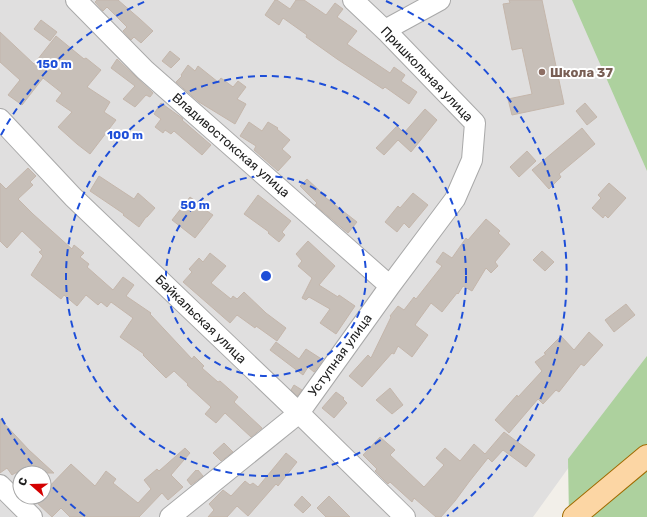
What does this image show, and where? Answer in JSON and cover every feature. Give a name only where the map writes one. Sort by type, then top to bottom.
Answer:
[{"type":"main road","points":[[574,517],[647,456]]},
{"type":"street","name":"Владивостокская улица","points":[[76,0],[145,70],[390,286]]},
{"type":"street","name":"Пришкольная улица","points":[[353,0],[385,30],[476,123],[472,160]]},
{"type":"street","points":[[385,30],[440,0]]},
{"type":"street","name":"Байкальская улица","points":[[0,119],[73,197],[299,413],[405,517]]},
{"type":"street","name":"Уступная улица","points":[[170,517],[299,413],[390,286],[455,200],[472,160]]},
{"type":"street","points":[[0,485],[32,517]]},
{"type":"shaded area","points":[[0,0],[577,0],[647,167],[647,359],[533,517],[0,517]]},
{"type":"green space","points":[[572,0],[647,0],[647,171]]},
{"type":"green space","points":[[647,356],[647,517],[569,517],[568,459]]},
{"type":"building","points":[[97,0],[118,0],[153,31],[141,43],[134,37],[131,40],[123,31],[127,27],[107,7],[103,11],[95,2]]},
{"type":"building","points":[[275,0],[290,9],[296,0],[304,0],[326,15],[335,3],[343,9],[337,17],[357,31],[347,44],[390,73],[394,67],[405,75],[401,81],[417,92],[409,104],[385,87],[383,89],[337,59],[306,37],[307,35],[283,18],[279,25],[265,15]]},
{"type":"building","name":"Школа 37","points":[[509,0],[542,0],[564,104],[512,115],[508,99],[532,94],[522,48],[512,50],[503,4],[510,3]]},
{"type":"building","points":[[41,20],[57,32],[50,41],[34,29]]},
{"type":"building","points":[[0,32],[34,64],[56,36],[84,59],[86,58],[101,70],[87,87],[110,102],[104,112],[116,120],[90,154],[58,127],[72,112],[56,101],[62,93],[43,78],[22,105],[8,95],[20,80],[0,62]]},
{"type":"building","points":[[170,51],[180,59],[171,68],[162,61]]},
{"type":"building","points":[[117,59],[153,93],[150,97],[146,95],[135,107],[123,99],[135,86],[111,68]]},
{"type":"building","points":[[188,65],[195,71],[198,66],[218,82],[221,78],[233,87],[238,81],[246,87],[237,99],[246,104],[235,124],[199,102],[176,82],[182,76],[181,75]]},
{"type":"building","points":[[161,103],[182,118],[182,120],[211,145],[202,155],[174,131],[171,134],[165,130],[163,133],[155,127],[161,119],[154,114]]},
{"type":"building","points":[[585,103],[597,117],[587,125],[576,111]]},
{"type":"building","points":[[425,109],[437,120],[411,152],[398,140],[384,155],[376,148],[397,126],[404,133]]},
{"type":"building","points":[[249,122],[262,131],[268,122],[278,128],[277,129],[290,140],[282,149],[291,157],[278,171],[254,150],[256,146],[240,136]]},
{"type":"building","points":[[582,128],[595,144],[559,174],[561,177],[549,189],[532,170]]},
{"type":"building","points":[[527,151],[536,161],[519,177],[510,167]]},
{"type":"building","points":[[28,168],[36,176],[30,182],[33,185],[18,199],[72,249],[74,245],[84,253],[80,257],[89,264],[87,267],[113,290],[123,277],[134,285],[126,296],[151,313],[150,314],[192,359],[194,356],[204,366],[202,368],[238,397],[234,402],[262,428],[251,437],[225,413],[216,423],[205,414],[211,407],[174,371],[166,378],[143,355],[144,354],[120,337],[133,318],[111,302],[107,307],[101,302],[98,305],[86,295],[77,306],[64,295],[61,299],[31,275],[43,256],[39,252],[42,250],[22,231],[7,248],[0,241],[0,183],[6,189]]},
{"type":"building","points":[[99,176],[134,199],[138,193],[155,208],[139,227],[123,215],[124,214],[90,191]]},
{"type":"building","points":[[307,179],[322,193],[321,194],[357,222],[348,233],[315,205],[317,203],[300,186]]},
{"type":"building","points":[[609,183],[626,198],[608,218],[605,215],[603,218],[592,208],[601,198],[598,195]]},
{"type":"building","points":[[413,193],[428,205],[409,228],[404,223],[397,232],[385,222],[398,206],[400,208]]},
{"type":"building","points":[[258,195],[291,221],[282,232],[285,235],[279,242],[268,233],[269,232],[244,214]]},
{"type":"building","points":[[190,197],[213,215],[195,238],[172,220]]},
{"type":"building","points":[[486,219],[500,231],[498,233],[510,244],[495,262],[498,266],[491,273],[486,268],[472,291],[463,286],[442,312],[431,303],[415,325],[428,335],[412,357],[398,346],[394,354],[392,353],[362,387],[349,376],[368,355],[371,358],[391,317],[390,316],[398,306],[404,310],[414,297],[416,299],[442,266],[436,262],[443,252],[452,258],[466,238],[468,240]]},
{"type":"building","points":[[308,241],[335,266],[319,285],[338,297],[339,295],[355,306],[336,334],[320,323],[330,309],[309,297],[306,300],[302,298],[312,278],[298,266],[302,261],[296,254]]},
{"type":"building","points":[[542,251],[554,262],[545,271],[533,260]]},
{"type":"building","points":[[210,253],[226,266],[211,283],[231,299],[233,296],[237,299],[244,292],[266,313],[286,328],[277,341],[237,315],[230,323],[183,282],[192,272],[189,269],[199,258],[203,262]]},
{"type":"building","points":[[626,304],[635,315],[614,332],[605,320]]},
{"type":"building","points":[[589,332],[603,345],[584,366],[581,364],[559,392],[556,390],[543,404],[538,399],[509,433],[495,420],[517,395],[518,397],[542,371],[535,362],[546,354],[544,353],[561,336],[574,350]]},
{"type":"building","points":[[276,342],[299,359],[306,349],[323,360],[314,372],[308,367],[303,375],[270,350]]},
{"type":"building","points":[[294,385],[302,390],[297,396],[291,390]]},
{"type":"building","points":[[390,388],[403,405],[392,414],[376,400]]},
{"type":"building","points":[[336,392],[344,398],[343,399],[347,403],[334,418],[322,408]]},
{"type":"building","points":[[0,419],[45,465],[12,465],[12,475],[7,468],[0,473]]},
{"type":"building","points":[[504,432],[535,455],[526,467],[503,450],[492,462],[488,458],[441,517],[436,517],[414,498],[412,502],[390,482],[388,484],[375,471],[377,469],[363,455],[380,437],[395,450],[390,455],[424,487],[444,465],[436,458],[445,448],[460,461],[474,444],[485,454]]},
{"type":"building","points":[[224,443],[233,452],[221,461],[213,453]]},
{"type":"building","points":[[185,448],[190,453],[171,475],[183,487],[168,500],[162,493],[139,517],[70,517],[61,508],[52,517],[39,505],[52,505],[52,484],[71,464],[95,486],[106,471],[116,479],[113,483],[138,503],[151,489],[144,480],[157,469],[159,471]]},
{"type":"building","points":[[286,453],[297,462],[278,486],[276,484],[248,516],[237,506],[227,517],[208,517],[214,510],[209,504],[223,490],[231,496],[245,481],[250,485],[253,483],[258,487]]},
{"type":"building","points":[[196,470],[198,470],[203,476],[191,485],[187,480]]},
{"type":"building","points":[[302,496],[311,505],[303,513],[294,505]]},
{"type":"building","points":[[329,496],[350,517],[326,517],[317,508]]},
{"type":"place","name":"Школа 37","points":[[542,72]]}]
